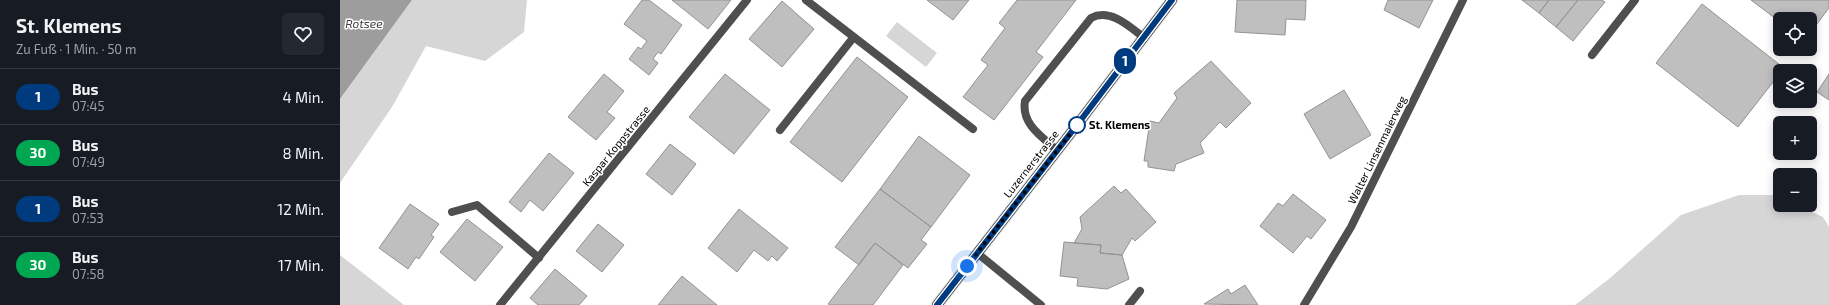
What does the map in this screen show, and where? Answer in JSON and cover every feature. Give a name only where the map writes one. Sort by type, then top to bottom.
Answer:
[{"type":"main road","name":"Luzernerstrasse","points":[[937,305],[1058,150],[1172,0]]},
{"type":"street","name":"Kaspar Koppstrasse","points":[[500,305],[747,0]]},
{"type":"street","points":[[806,0],[853,38],[973,129]]},
{"type":"street","name":"Walter Linsenmaierweg","points":[[1304,305],[1351,227],[1463,0]]},
{"type":"street","points":[[1592,55],[1635,0]]},
{"type":"street","points":[[1058,150],[1031,126],[1025,116],[1025,101],[1091,18],[1096,15],[1104,15],[1121,20],[1143,37]]},
{"type":"street","points":[[780,130],[853,38]]},
{"type":"street","points":[[452,212],[477,204],[539,258]]},
{"type":"street","points":[[977,253],[1040,305]]},
{"type":"street","points":[[1129,305],[1140,291]]},
{"type":"shaded area","points":[[412,0],[527,0],[524,32],[485,61],[426,46],[392,107],[340,183],[340,99]]},
{"type":"shaded area","points":[[897,22],[937,53],[926,67],[886,36]]},
{"type":"shaded area","points":[[1739,195],[1773,195],[1773,212],[1812,212],[1823,217],[1829,227],[1829,305],[1575,305],[1609,279],[1681,215]]},
{"type":"shaded area","points":[[340,255],[404,305],[340,305]]},
{"type":"water","name":"Rotsee","points":[[340,0],[412,0],[340,99]]},
{"type":"building","points":[[642,0],[649,0],[682,25],[661,54],[658,52],[653,59],[658,63],[649,75],[629,59],[638,47],[641,49],[647,41],[624,24]]},
{"type":"building","points":[[672,0],[731,0],[708,29]]},
{"type":"building","points":[[927,0],[969,0],[953,20]]},
{"type":"building","points":[[1017,0],[1076,0],[1036,52],[1043,57],[994,120],[963,97],[988,65],[981,60],[1005,28],[999,23]]},
{"type":"building","points":[[1237,0],[1306,0],[1305,20],[1286,19],[1285,35],[1235,32]]},
{"type":"building","points":[[1388,0],[1433,0],[1419,28],[1384,10]]},
{"type":"building","points":[[1522,0],[1549,0],[1539,13]]},
{"type":"building","points":[[1549,0],[1578,0],[1556,27],[1539,13]]},
{"type":"building","points":[[1578,0],[1602,0],[1605,2],[1573,41],[1556,27]]},
{"type":"building","points":[[1751,0],[1829,0],[1829,8],[1817,24],[1817,12],[1773,12],[1773,17]]},
{"type":"building","points":[[782,1],[814,29],[782,67],[749,39]]},
{"type":"building","points":[[1702,4],[1779,64],[1773,64],[1773,82],[1738,127],[1656,63]]},
{"type":"building","points":[[857,57],[908,97],[842,182],[790,142]]},
{"type":"building","points":[[1211,61],[1251,103],[1226,128],[1220,122],[1200,143],[1204,153],[1176,164],[1174,171],[1148,167],[1148,161],[1144,161],[1150,121],[1159,123],[1177,98],[1174,93]]},
{"type":"building","points":[[604,74],[624,91],[607,112],[615,118],[596,140],[568,117]]},
{"type":"building","points":[[725,74],[770,110],[734,154],[689,117]]},
{"type":"building","points":[[1829,74],[1829,100],[1817,92]]},
{"type":"building","points":[[1344,90],[1371,135],[1330,159],[1304,114]]},
{"type":"building","points":[[919,136],[970,175],[931,227],[880,189]]},
{"type":"building","points":[[670,144],[696,164],[672,195],[646,174]]},
{"type":"building","points":[[549,153],[574,173],[543,211],[530,200],[521,212],[509,202]]},
{"type":"building","points":[[1114,186],[1121,193],[1126,189],[1156,222],[1135,241],[1132,238],[1122,255],[1100,253],[1101,245],[1074,243],[1082,229],[1080,217]]},
{"type":"building","points":[[880,189],[931,227],[921,240],[927,244],[908,268],[875,243],[859,265],[835,247]]},
{"type":"building","points":[[1293,194],[1326,220],[1311,239],[1307,236],[1293,253],[1260,226],[1278,203],[1283,206]]},
{"type":"building","points":[[410,204],[439,224],[431,235],[434,237],[419,259],[416,257],[408,269],[379,248]]},
{"type":"building","points":[[739,209],[788,248],[777,261],[772,256],[768,261],[754,250],[737,272],[708,248]]},
{"type":"building","points":[[467,219],[503,247],[475,281],[440,252]]},
{"type":"building","points":[[598,224],[624,245],[602,272],[576,251]]},
{"type":"building","points":[[1064,242],[1101,245],[1100,253],[1122,255],[1129,279],[1107,289],[1077,286],[1078,278],[1060,276]]},
{"type":"building","points":[[875,243],[903,265],[873,305],[828,304]]},
{"type":"building","points":[[555,269],[587,296],[579,305],[538,305],[530,298]]},
{"type":"building","points":[[682,276],[717,305],[658,305]]},
{"type":"building","points":[[1245,285],[1258,305],[1204,304],[1228,289],[1231,294]]},
{"type":"bus line","name":"1","points":[[937,305],[1172,0]]},
{"type":"place","name":"St. Klemens","points":[[1077,125]]},
{"type":"route","points":[[967,266],[1077,125]]}]
